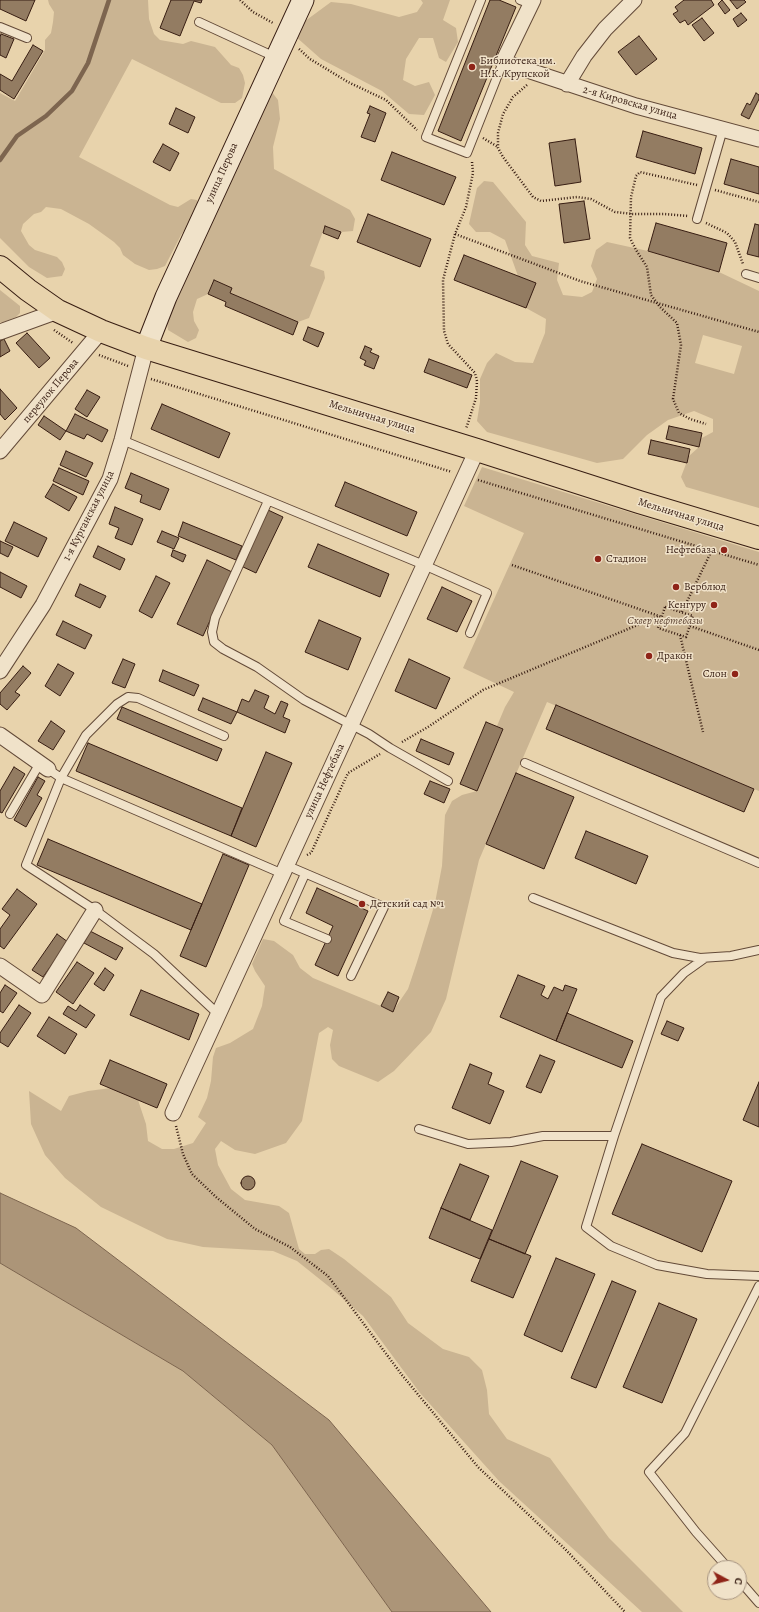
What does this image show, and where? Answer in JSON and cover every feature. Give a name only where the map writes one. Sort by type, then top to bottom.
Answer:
[{"type":"main road","name":"Мельничная улица","points":[[0,267],[28,290],[58,311],[101,331],[146,348],[759,538]]},
{"type":"street","name":"улица Перова","points":[[146,348],[166,297],[275,57],[303,0]]},
{"type":"street","points":[[567,84],[584,56],[605,29],[634,0]]},
{"type":"street","points":[[503,62],[528,1]]},
{"type":"street","name":"2-я Кировская улица","points":[[503,62],[636,106],[759,139]]},
{"type":"street","points":[[0,332],[58,311]]},
{"type":"street","name":"переулок Перова","points":[[0,451],[101,331]]},
{"type":"street","name":"1-я Курганская улица","points":[[0,671],[44,605],[110,479],[122,440],[146,348]]},
{"type":"street","name":"улица Нефтебаза","points":[[173,1113],[218,1014],[290,867],[351,725],[465,476],[469,447]]},
{"type":"street","points":[[0,735],[44,766]]},
{"type":"street","points":[[0,966],[42,995],[95,910]]},
{"type":"lane","points":[[481,0],[426,137],[467,153],[503,62]]},
{"type":"lane","points":[[199,22],[275,57]]},
{"type":"lane","points":[[0,27],[27,38]]},
{"type":"lane","points":[[697,218],[723,129]]},
{"type":"lane","points":[[746,274],[759,278]]},
{"type":"lane","points":[[122,440],[424,565],[487,594],[470,633]]},
{"type":"lane","points":[[268,500],[215,618],[212,632],[214,642],[223,649],[257,667],[304,700],[369,734],[390,748],[448,781]]},
{"type":"lane","points":[[218,1014],[154,954],[95,910],[26,865],[61,778],[86,735],[117,704],[128,697],[138,698],[224,736]]},
{"type":"lane","points":[[525,763],[759,863]]},
{"type":"lane","points":[[10,814],[44,766],[61,778],[290,867],[384,907],[351,976]]},
{"type":"lane","points":[[305,874],[284,920],[327,939]]},
{"type":"lane","points":[[533,898],[673,953],[705,958],[731,956],[759,950]]},
{"type":"lane","points":[[705,958],[684,974],[662,997],[614,1136],[586,1227],[611,1246],[656,1264],[707,1274],[759,1276]]},
{"type":"lane","points":[[419,1129],[468,1144],[511,1142],[543,1136],[614,1136]]},
{"type":"lane","points":[[721,1560],[696,1532],[649,1472],[685,1433],[758,1289]]},
{"type":"lane","points":[[747,1589],[759,1603]]},
{"type":"path","points":[[240,0],[253,12],[287,33],[310,59],[348,82],[386,100],[402,114],[416,130],[426,137]]},
{"type":"path","points":[[498,148],[498,133],[503,114],[513,97],[530,82],[545,76]]},
{"type":"path","points":[[475,134],[488,140],[498,148],[533,197],[541,201],[577,197],[591,199],[615,212],[630,214],[683,214],[697,218],[727,233],[735,242],[746,274]]},
{"type":"path","points":[[467,153],[472,161],[473,173],[466,207],[455,234],[443,280],[444,331],[448,344],[475,373],[476,398],[469,447]]},
{"type":"path","points":[[706,424],[690,419],[679,413],[673,399],[681,345],[677,324],[656,303],[651,295],[647,267],[630,238],[631,197],[636,176],[640,172],[645,172],[759,202]]},
{"type":"path","points":[[455,234],[580,281],[759,332]]},
{"type":"path","points":[[139,375],[759,565]]},
{"type":"path","points":[[682,612],[712,550]]},
{"type":"path","points":[[512,565],[661,616]]},
{"type":"path","points":[[666,607],[694,616],[686,637],[658,628],[661,616],[666,607]]},
{"type":"path","points":[[290,867],[311,852],[348,772],[428,727],[483,690],[661,616]]},
{"type":"path","points":[[690,626],[759,650]]},
{"type":"path","points":[[680,635],[703,732]]},
{"type":"path","points":[[173,1113],[179,1142],[192,1174],[216,1197],[255,1229],[290,1247],[328,1276],[402,1376],[478,1467],[565,1549],[625,1612]]},
{"type":"green space","points":[[48,0],[148,0],[149,19],[154,34],[160,40],[183,44],[191,41],[215,47],[231,65],[239,68],[243,75],[245,83],[242,98],[235,103],[221,103],[132,59],[79,157],[170,205],[178,207],[191,199],[197,200],[199,205],[194,217],[181,235],[165,266],[149,270],[135,264],[123,255],[120,248],[114,242],[89,224],[61,209],[46,207],[41,212],[34,214],[23,224],[21,231],[29,245],[35,250],[57,257],[62,262],[65,269],[62,276],[47,278],[29,267],[0,238],[0,93],[15,101],[45,50],[45,40],[51,33],[54,12]]},
{"type":"green space","points":[[421,0],[450,0],[443,20],[456,28],[458,42],[446,62],[439,58],[433,38],[419,38],[406,59],[403,80],[415,86],[429,82],[435,95],[424,115],[409,114],[382,91],[321,59],[295,36],[297,27],[331,2],[351,4],[399,17],[417,12],[423,3]]},
{"type":"green space","points":[[268,87],[278,100],[280,119],[273,147],[274,169],[350,210],[355,219],[353,231],[341,232],[325,226],[310,266],[324,271],[325,278],[309,318],[298,322],[230,293],[232,288],[214,280],[208,294],[197,299],[193,312],[194,321],[199,330],[196,338],[188,342],[168,330],[166,316]]},
{"type":"green space","points":[[484,181],[493,182],[526,222],[525,245],[532,256],[559,263],[557,280],[563,295],[582,297],[592,292],[597,279],[591,266],[596,250],[607,242],[648,251],[719,272],[759,291],[759,508],[686,487],[681,477],[689,456],[699,447],[700,439],[713,432],[713,419],[694,411],[668,420],[647,435],[623,459],[597,463],[487,432],[477,421],[480,402],[480,379],[487,363],[496,353],[515,362],[533,363],[545,333],[546,319],[526,308],[518,276],[505,240],[490,232],[476,232],[469,224],[477,188]],"holes":[[[703,335],[742,346],[734,374],[695,363]]]},
{"type":"green space","points":[[0,290],[20,306],[20,313],[16,317],[4,322],[0,322]]},
{"type":"green space","name":"Сквер нефтебазы","points":[[482,467],[759,552],[759,791],[547,702],[479,860],[446,999],[431,1032],[394,1071],[378,1082],[339,1066],[332,1059],[330,1045],[333,1030],[328,1027],[319,1033],[302,1121],[286,1143],[255,1154],[235,1150],[221,1141],[215,1149],[218,1165],[231,1189],[245,1200],[279,1206],[289,1213],[299,1249],[305,1254],[315,1254],[321,1250],[329,1249],[344,1259],[391,1297],[408,1323],[443,1349],[469,1357],[482,1370],[487,1390],[489,1414],[507,1439],[550,1458],[609,1538],[683,1612],[642,1612],[499,1481],[420,1393],[363,1316],[297,1261],[273,1251],[203,1247],[167,1239],[101,1207],[65,1178],[45,1155],[31,1124],[29,1091],[61,1111],[69,1096],[88,1091],[111,1088],[138,1100],[146,1124],[148,1141],[162,1149],[174,1149],[193,1143],[206,1123],[198,1117],[207,1098],[211,1081],[213,1057],[216,1048],[230,1043],[253,1029],[262,1006],[265,986],[252,964],[263,939],[274,941],[293,955],[300,968],[313,978],[393,1011],[408,989],[435,903],[442,866],[445,815],[452,801],[462,795],[477,791],[503,729],[497,726],[505,707],[514,692],[463,668],[524,533],[464,506]]},
{"type":"green space","points":[[0,1263],[183,1371],[272,1445],[392,1612],[0,1612]]},
{"type":"shaded area","points":[[0,1193],[76,1228],[329,1420],[491,1612],[392,1612],[272,1445],[183,1371],[0,1263]]},
{"type":"building","points":[[0,0],[35,0],[26,21],[0,9]]},
{"type":"building","points":[[171,0],[202,0],[201,3],[194,1],[180,36],[160,28]]},
{"type":"building","points":[[490,0],[499,0],[516,7],[461,141],[438,131]]},
{"type":"building","points":[[684,0],[711,0],[714,5],[688,25],[685,20],[680,23],[673,14],[678,11],[675,7]]},
{"type":"building","points":[[722,0],[730,10],[725,14],[718,4]]},
{"type":"building","points":[[730,0],[744,0],[746,2],[737,9]]},
{"type":"building","points":[[741,13],[747,20],[738,27],[733,19]]},
{"type":"building","points":[[702,18],[714,33],[704,41],[692,25]]},
{"type":"building","points":[[1,34],[14,39],[6,58],[0,55]]},
{"type":"building","points":[[639,36],[657,59],[636,75],[618,52]]},
{"type":"building","points":[[33,45],[43,51],[14,99],[0,90],[0,74],[12,81]]},
{"type":"building","points":[[756,93],[759,95],[759,99],[749,119],[741,115],[747,103],[750,105]]},
{"type":"building","points":[[370,106],[386,113],[375,142],[361,137],[370,114],[367,113]]},
{"type":"building","points":[[176,108],[195,117],[188,133],[169,124]]},
{"type":"building","points":[[643,131],[702,148],[695,174],[636,157]]},
{"type":"building","points":[[575,139],[581,182],[555,186],[549,143]]},
{"type":"building","points":[[163,144],[179,153],[170,171],[153,162]]},
{"type":"building","points":[[392,152],[456,177],[444,205],[381,180]]},
{"type":"building","points":[[731,159],[759,167],[759,194],[724,184]]},
{"type":"building","points":[[584,201],[590,239],[564,243],[559,204]]},
{"type":"building","points":[[368,214],[431,239],[420,267],[357,242]]},
{"type":"building","points":[[656,223],[727,243],[719,272],[648,251]]},
{"type":"building","points":[[755,224],[759,225],[759,257],[747,254]]},
{"type":"building","points":[[325,226],[341,232],[338,239],[323,233]]},
{"type":"building","points":[[464,255],[536,283],[526,308],[454,280]]},
{"type":"building","points":[[214,280],[232,288],[230,293],[298,322],[293,335],[225,306],[226,302],[208,294]]},
{"type":"building","points":[[308,327],[324,333],[318,347],[303,340]]},
{"type":"building","points":[[27,333],[50,358],[39,368],[16,343]]},
{"type":"building","points":[[4,339],[10,351],[0,357],[0,341]]},
{"type":"building","points":[[365,346],[372,349],[370,352],[379,356],[374,369],[364,365],[366,361],[360,358]]},
{"type":"building","points":[[429,359],[472,375],[467,388],[424,372]]},
{"type":"building","points":[[0,389],[17,408],[5,420],[0,414]]},
{"type":"building","points":[[87,390],[100,397],[87,417],[75,409]]},
{"type":"building","points":[[162,404],[230,433],[219,458],[151,429]]},
{"type":"building","points":[[75,414],[108,430],[102,442],[87,434],[84,439],[66,431]]},
{"type":"building","points":[[44,416],[66,431],[60,440],[38,425]]},
{"type":"building","points":[[669,426],[702,433],[699,447],[666,439]]},
{"type":"building","points":[[651,440],[690,449],[687,463],[648,454]]},
{"type":"building","points":[[66,451],[93,463],[86,477],[60,465]]},
{"type":"building","points":[[59,468],[89,481],[83,495],[53,481]]},
{"type":"building","points":[[131,473],[169,489],[160,510],[140,502],[142,495],[125,488]]},
{"type":"building","points":[[345,482],[417,512],[407,536],[335,506]]},
{"type":"building","points":[[53,484],[77,497],[69,511],[45,497]]},
{"type":"building","points":[[115,507],[143,519],[132,545],[115,538],[119,528],[109,524]]},
{"type":"building","points":[[268,510],[283,517],[256,573],[241,566]]},
{"type":"building","points":[[14,522],[47,538],[38,557],[5,541]]},
{"type":"building","points":[[183,522],[242,546],[236,560],[178,536]]},
{"type":"building","points":[[162,531],[179,538],[174,549],[157,542]]},
{"type":"building","points":[[0,541],[13,547],[8,557],[0,553]]},
{"type":"building","points":[[318,544],[389,574],[380,597],[308,567]]},
{"type":"building","points":[[98,546],[125,559],[120,570],[93,557]]},
{"type":"building","points":[[173,550],[186,555],[183,562],[171,556]]},
{"type":"building","points":[[207,560],[232,572],[203,636],[177,624]]},
{"type":"building","points":[[0,572],[27,586],[21,598],[0,587]]},
{"type":"building","points":[[156,576],[170,583],[152,618],[139,611]]},
{"type":"building","points":[[80,584],[106,596],[100,608],[75,596]]},
{"type":"building","points":[[442,587],[472,601],[457,632],[427,619]]},
{"type":"building","points":[[319,620],[361,638],[348,670],[305,652]]},
{"type":"building","points":[[63,621],[92,635],[85,649],[56,635]]},
{"type":"building","points":[[123,659],[135,664],[125,688],[112,683]]},
{"type":"building","points":[[409,659],[450,678],[436,709],[395,691]]},
{"type":"building","points":[[58,664],[74,673],[60,696],[45,686]]},
{"type":"building","points":[[23,666],[31,673],[15,692],[20,695],[7,710],[0,704],[0,693]]},
{"type":"building","points":[[163,670],[199,685],[194,696],[159,681]]},
{"type":"building","points":[[255,690],[269,696],[264,708],[275,714],[281,701],[288,704],[283,717],[290,720],[285,733],[237,712],[242,699],[249,702]]},
{"type":"building","points":[[203,698],[237,712],[231,724],[198,710]]},
{"type":"building","points":[[556,705],[754,789],[744,812],[546,729]]},
{"type":"building","points":[[122,707],[222,749],[217,761],[117,719]]},
{"type":"building","points":[[51,721],[65,731],[53,750],[38,741]]},
{"type":"building","points":[[486,722],[503,729],[477,791],[460,784]]},
{"type":"building","points":[[421,739],[454,753],[449,765],[416,751]]},
{"type":"building","points":[[88,743],[242,808],[231,836],[76,771]]},
{"type":"building","points":[[266,752],[292,763],[256,847],[231,836]]},
{"type":"building","points":[[14,767],[25,774],[2,813],[0,812],[0,791]]},
{"type":"building","points":[[516,773],[574,797],[544,869],[486,844]]},
{"type":"building","points":[[38,777],[45,781],[37,795],[42,798],[26,827],[14,820]]},
{"type":"building","points":[[430,781],[450,789],[444,803],[424,794]]},
{"type":"building","points":[[586,831],[648,856],[636,884],[575,858]]},
{"type":"building","points":[[48,839],[202,904],[191,930],[37,865]]},
{"type":"building","points":[[223,854],[249,865],[206,967],[180,956]]},
{"type":"building","points":[[317,888],[368,911],[338,976],[315,965],[333,926],[306,913]]},
{"type":"building","points":[[17,889],[37,904],[4,949],[0,946],[0,929],[10,915],[2,909]]},
{"type":"building","points":[[90,931],[123,948],[116,960],[84,943]]},
{"type":"building","points":[[57,934],[68,942],[43,977],[32,970]]},
{"type":"building","points":[[77,962],[94,973],[73,1004],[56,992]]},
{"type":"building","points":[[105,968],[114,975],[104,991],[94,984]]},
{"type":"building","points":[[518,975],[545,986],[541,995],[548,999],[554,987],[563,991],[565,985],[577,989],[556,1041],[500,1017]]},
{"type":"building","points":[[5,985],[17,993],[3,1013],[0,1011],[0,993]]},
{"type":"building","points":[[141,990],[199,1014],[189,1040],[130,1015]]},
{"type":"building","points":[[388,992],[399,997],[393,1012],[381,1006]]},
{"type":"building","points":[[19,1005],[31,1013],[8,1047],[0,1042],[0,1033]]},
{"type":"building","points":[[80,1005],[95,1015],[86,1028],[63,1014],[68,1006],[76,1011]]},
{"type":"building","points":[[567,1013],[633,1041],[622,1068],[556,1041]]},
{"type":"building","points":[[49,1017],[77,1034],[65,1054],[37,1036]]},
{"type":"building","points":[[667,1021],[684,1028],[678,1041],[661,1034]]},
{"type":"building","points":[[540,1055],[555,1061],[541,1093],[526,1087]]},
{"type":"building","points":[[110,1060],[167,1084],[157,1108],[100,1084]]},
{"type":"building","points":[[470,1064],[492,1073],[488,1084],[504,1091],[490,1124],[452,1108]]},
{"type":"building","points":[[759,1082],[759,1127],[743,1120]]},
{"type":"building","points":[[642,1144],[732,1181],[702,1252],[612,1214]]},
{"type":"building","points":[[521,1161],[558,1176],[525,1254],[489,1239]]},
{"type":"building","points":[[460,1164],[489,1176],[470,1220],[441,1208]]},
{"type":"building","points":[[248,1176],[253,1178],[255,1183],[253,1188],[248,1190],[243,1188],[241,1183],[243,1178]]},
{"type":"building","points":[[441,1208],[492,1230],[480,1259],[429,1238]]},
{"type":"building","points":[[489,1239],[531,1256],[513,1298],[471,1281]]},
{"type":"building","points":[[556,1258],[595,1274],[562,1352],[524,1335]]},
{"type":"building","points":[[612,1281],[636,1291],[596,1388],[571,1378]]},
{"type":"building","points":[[659,1303],[697,1319],[662,1403],[623,1387]]},
{"type":"waterway","points":[[0,160],[17,136],[46,116],[72,91],[88,63],[109,0]]},
{"type":"place","name":"Библиотека им. Н.К. Крупской","points":[[472,67]]},
{"type":"place","name":"Нефтебаза","points":[[724,550]]},
{"type":"place","name":"Стадион","points":[[598,559]]},
{"type":"place","name":"Верблюд","points":[[676,587]]},
{"type":"place","name":"Кенгуру","points":[[714,605]]},
{"type":"place","name":"Дракон","points":[[649,656]]},
{"type":"place","name":"Слон","points":[[735,674]]},
{"type":"place","name":"Детский сад №1","points":[[362,904]]}]
